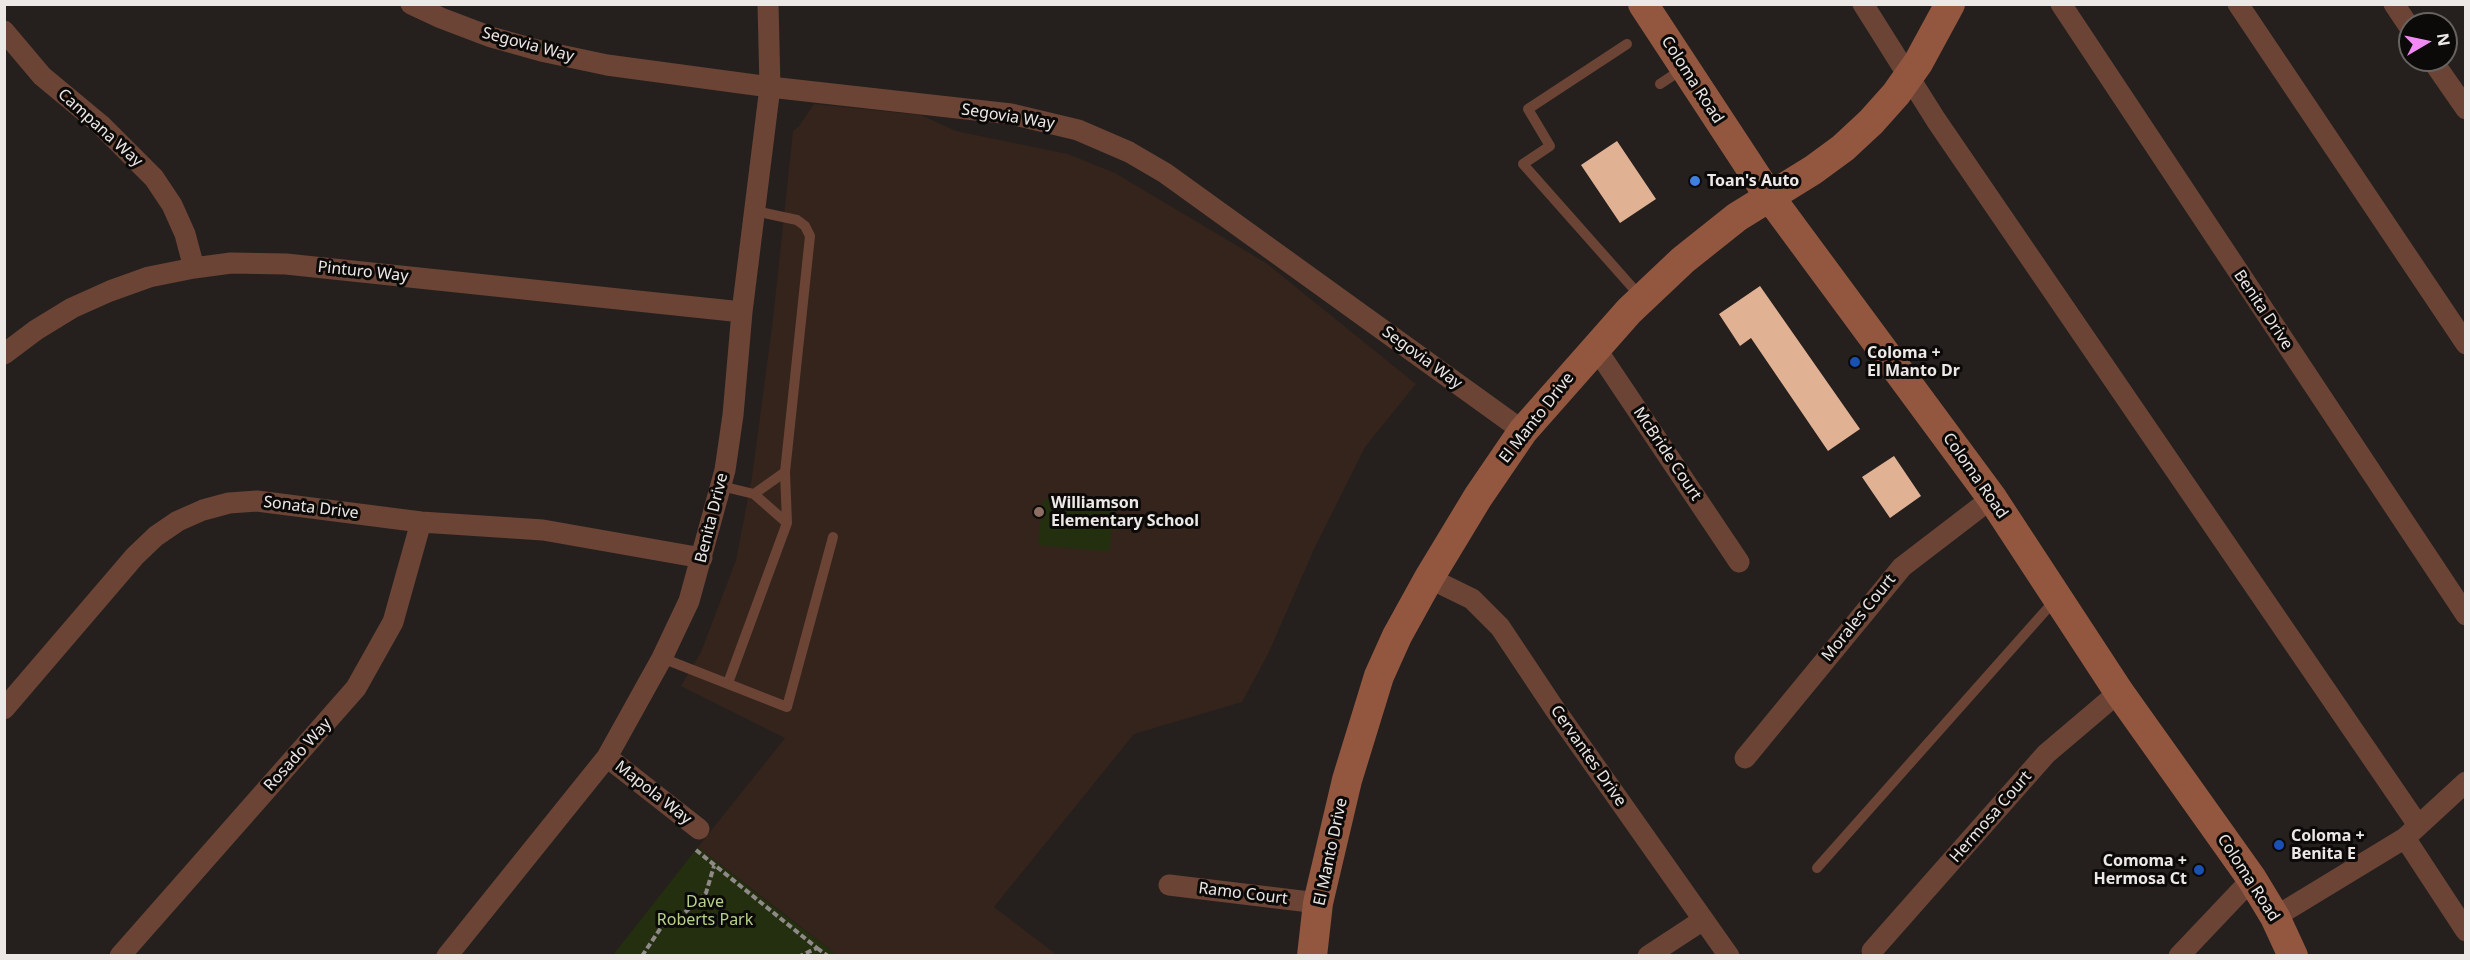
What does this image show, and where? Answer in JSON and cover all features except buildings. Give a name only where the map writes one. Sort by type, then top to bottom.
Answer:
[{"type":"street","name":"Segovia Way","points":[[411,4],[441,18],[541,51],[607,65],[771,87],[1011,114],[1078,130],[1129,152],[1188,189],[1523,431]]},
{"type":"street","name":"Benita Drive","points":[[447,956],[607,757],[662,658],[689,602],[721,486],[733,416],[742,312],[771,87],[768,4]]},
{"type":"street","name":"Coloma Road","points":[[1643,4],[1769,196],[1992,498],[2119,692],[2252,879],[2275,917],[2293,956]]},
{"type":"street","points":[[1863,4],[1908,77],[2411,832],[2466,932]]},
{"type":"street","name":"El Manto Drive","points":[[1312,956],[1318,903],[1347,780],[1379,676],[1397,636],[1429,578],[1478,497],[1523,431],[1595,347],[1642,298],[1683,260],[1737,217],[1813,170],[1843,148],[1871,122],[1908,77],[1950,4]]},
{"type":"street","name":"Benita Drive","points":[[2061,4],[2466,615]]},
{"type":"street","points":[[2238,4],[2466,344]]},
{"type":"street","name":"Campana Way","points":[[4,32],[42,76],[101,126],[154,178],[172,205],[185,234],[194,267]]},
{"type":"street","points":[[2440,72],[2466,109]]},
{"type":"street","name":"Pinturo Way","points":[[4,354],[54,319],[110,291],[149,277],[194,267],[231,263],[286,264],[742,312]]},
{"type":"street","name":"McBride Court","points":[[1595,347],[1739,562]]},
{"type":"street","name":"Morales Court","points":[[1745,758],[1902,567],[1992,498]]},
{"type":"street","name":"Sonata Drive","points":[[4,709],[135,556],[156,536],[178,521],[203,510],[230,503],[257,501],[421,522],[543,530],[702,558]]},
{"type":"street","name":"Rosado Way","points":[[120,956],[356,688],[393,622],[421,522]]},
{"type":"street","name":"Cervantes Drive","points":[[1429,578],[1473,599],[1500,627],[1729,956]]},
{"type":"street","name":"Hermosa Court","points":[[1872,951],[2046,754],[2119,692]]},
{"type":"street","name":"Mapola Way","points":[[607,757],[698,840]]},
{"type":"street","points":[[2275,917],[2411,832],[2466,782]]},
{"type":"street","points":[[2179,956],[2252,879]]},
{"type":"street","name":"Ramo Court","points":[[1169,885],[1318,903]]},
{"type":"street","points":[[1648,956],[1703,920]]},
{"type":"lane","points":[[1627,44],[1528,109],[1550,146],[1522,164],[1642,298]]},
{"type":"lane","points":[[1660,84],[1684,68]]},
{"type":"lane","points":[[728,683],[787,523],[785,472],[810,236],[805,226],[798,220],[755,211]]},
{"type":"lane","points":[[754,494],[785,472]]},
{"type":"lane","points":[[721,486],[754,494],[787,523]]},
{"type":"lane","points":[[662,658],[787,707],[833,537]]},
{"type":"lane","points":[[1817,868],[2057,597]]},
{"type":"path","points":[[698,840],[714,865],[828,956]]},
{"type":"path","points":[[642,956],[662,926],[681,916],[706,893],[714,865]]},
{"type":"path","points":[[800,956],[817,948]]},
{"type":"shaded area","name":"Williamson Elementary School","points":[[814,104],[921,115],[956,131],[1068,154],[1115,173],[1266,263],[1416,384],[1365,447],[1315,547],[1268,654],[1242,702],[1134,734],[994,907],[1057,955],[837,955],[698,847],[785,738],[681,686],[701,652],[736,560],[752,477],[773,319],[793,131]]},
{"type":"green space","points":[[1043,499],[1116,505],[1109,552],[1038,545]]},
{"type":"green space","name":"Dave Roberts Park","points":[[698,847],[775,908],[837,955],[613,955]]},
{"type":"place","name":"Toan's Auto","points":[[1695,181]]},
{"type":"place","name":"Coloma + El Manto Dr","points":[[1855,362]]},
{"type":"place","name":"Williamson Elementary School","points":[[1039,512]]},
{"type":"place","name":"Coloma + Benita E","points":[[2279,845]]},
{"type":"place","name":"Comoma + Hermosa Ct","points":[[2199,870]]}]
